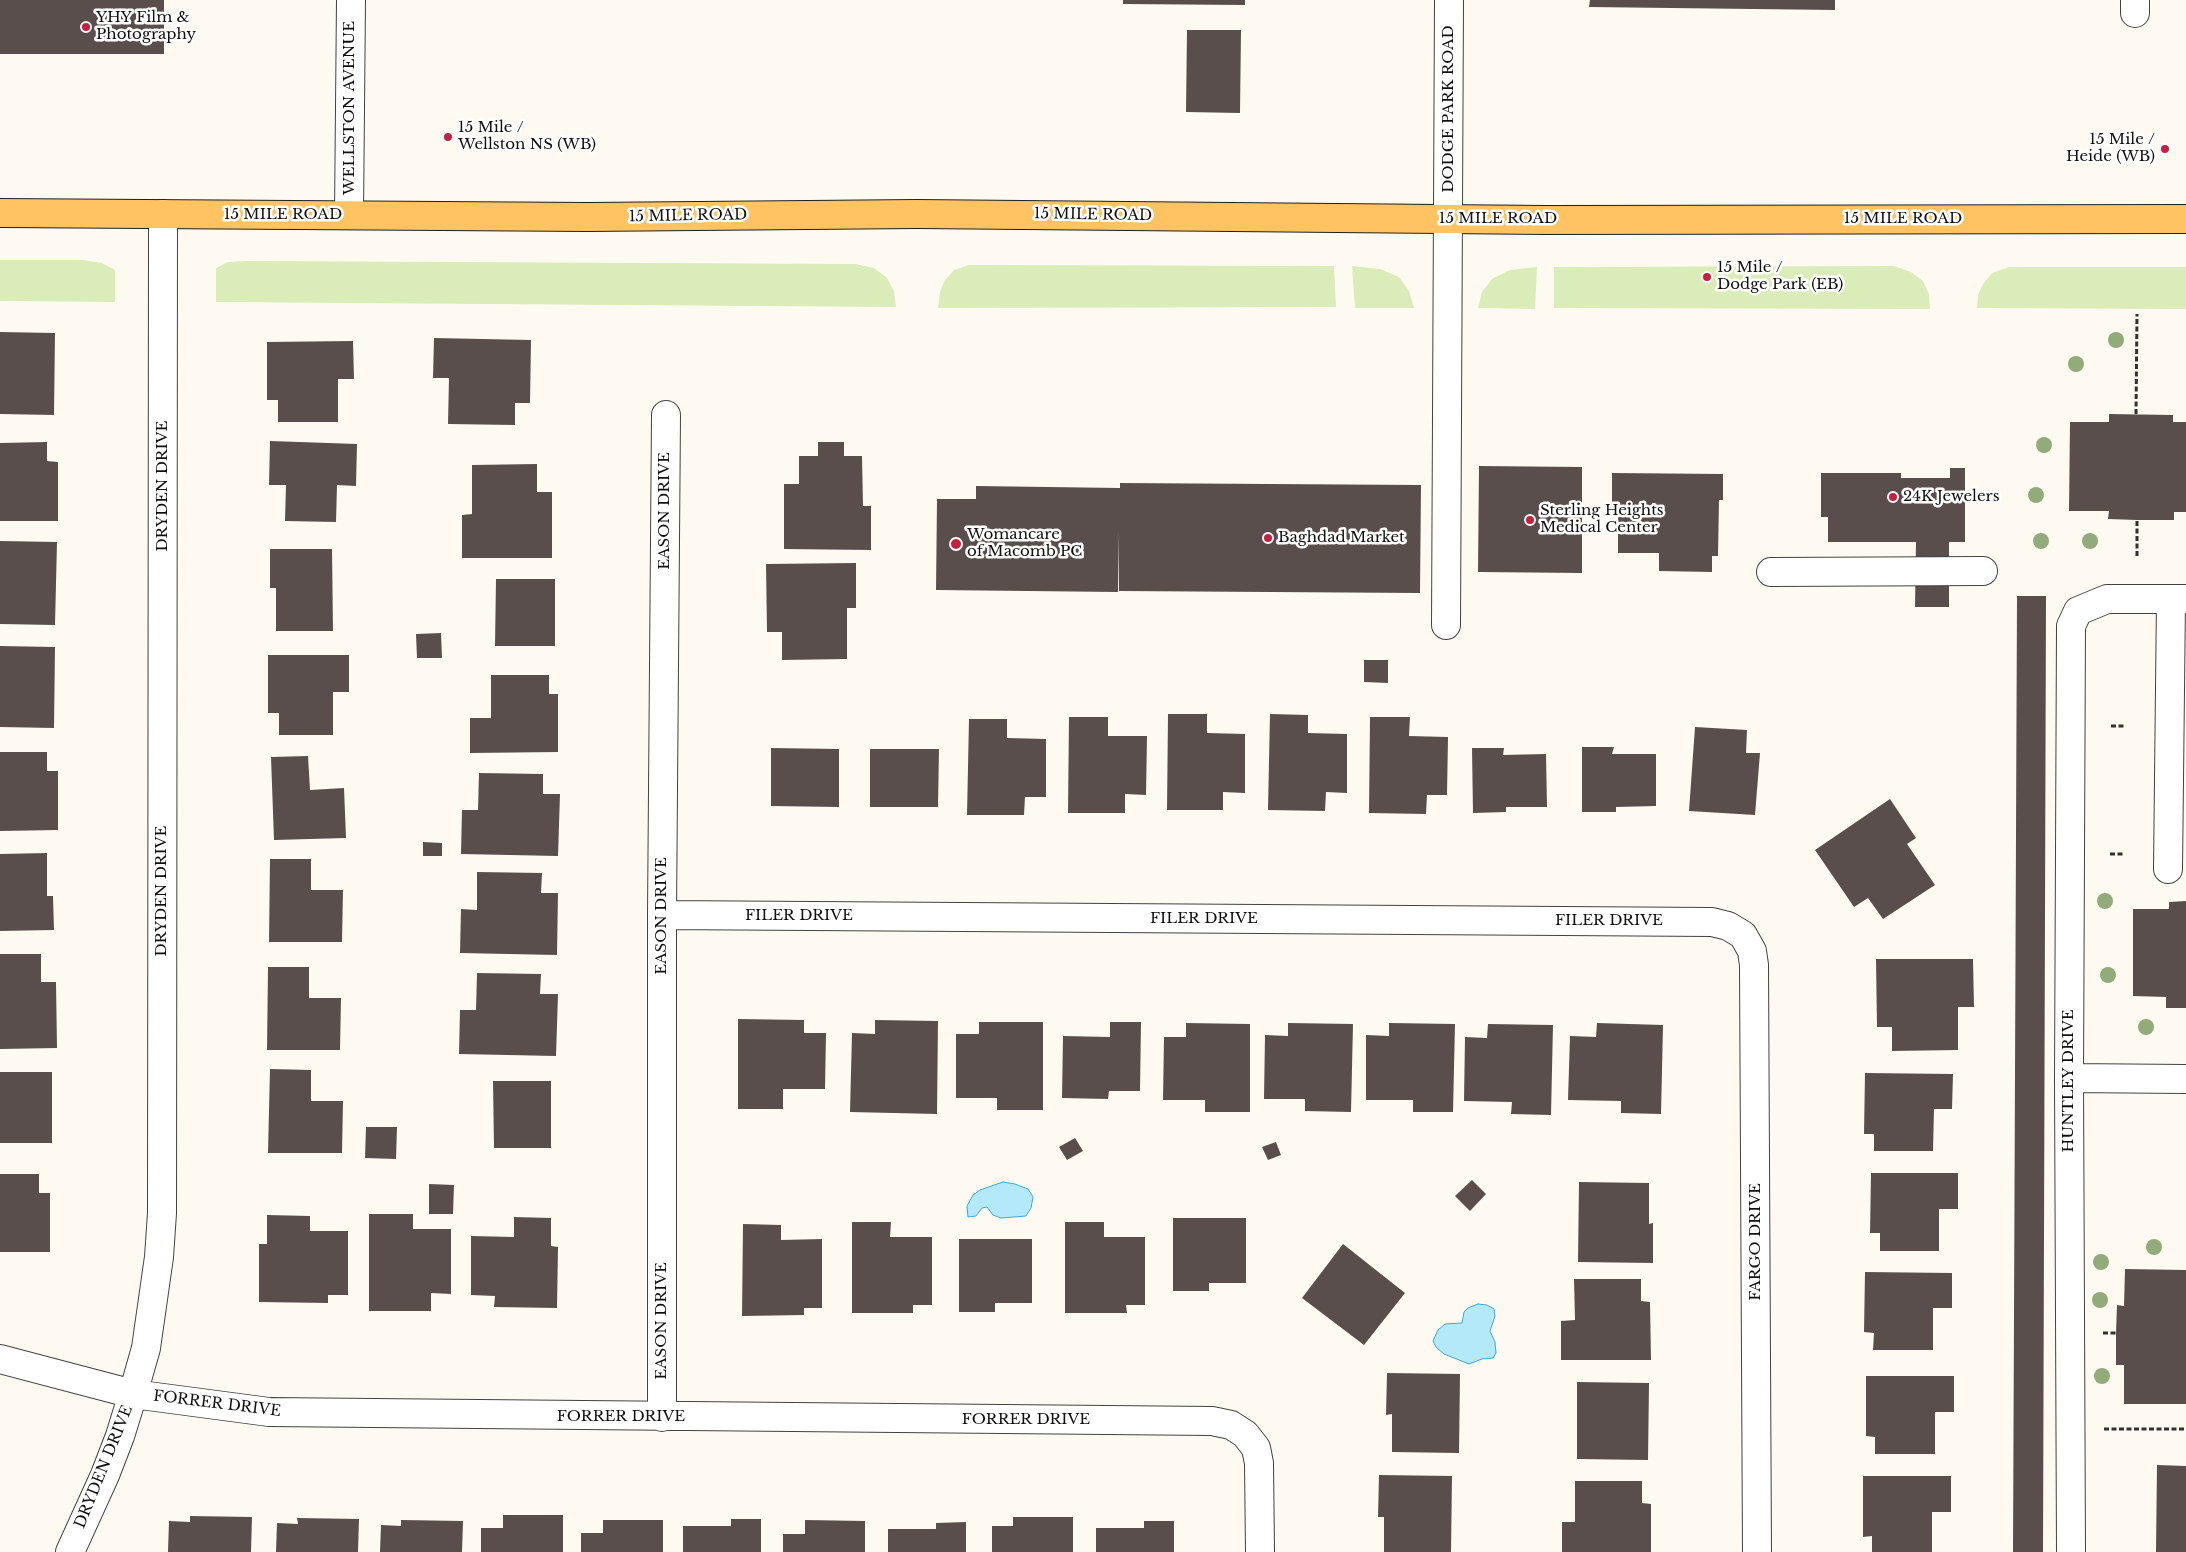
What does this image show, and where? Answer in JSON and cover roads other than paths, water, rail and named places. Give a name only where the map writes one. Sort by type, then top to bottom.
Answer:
[{"type":"main road","name":"15 MILE ROAD","points":[[0,213],[588,218],[917,214],[1448,219],[2186,219]]},
{"type":"street","name":"WELLSTON AVENUE","points":[[349,215],[350,0]]},
{"type":"street","name":"DODGE PARK ROAD","points":[[1446,625],[1450,0]]},
{"type":"street","name":"DRYDEN DRIVE","points":[[70,1552],[105,1475],[133,1394],[146,1348],[159,1257],[162,1213],[163,214]]},
{"type":"street","name":"EASON DRIVE","points":[[662,1417],[662,915],[666,415]]},
{"type":"street","points":[[1771,572],[1983,572]]},
{"type":"street","name":"HUNTLEY DRIVE","points":[[2071,1552],[2069,1078],[2071,626],[2078,611],[2107,599],[2178,599]]},
{"type":"street","points":[[2168,869],[2178,599]]},
{"type":"street","name":"FILER DRIVE","points":[[662,915],[1712,922],[1728,926],[1743,935]]},
{"type":"street","name":"FARGO DRIVE","points":[[1743,935],[1752,951],[1754,965],[1757,1552]]},
{"type":"street","points":[[2069,1078],[2186,1080]]},
{"type":"street","name":"FORRER DRIVE","points":[[0,1360],[133,1394],[269,1412],[1212,1421],[1231,1425],[1245,1434],[1256,1448],[1259,1463],[1260,1552]]},
{"type":"water","points":[[1003,1182],[1028,1189],[1033,1197],[1031,1208],[1026,1216],[1001,1218],[993,1215],[987,1207],[982,1208],[976,1216],[968,1217],[967,1206],[973,1195],[980,1190]]},
{"type":"water","points":[[1478,1304],[1487,1305],[1494,1309],[1495,1316],[1490,1331],[1495,1342],[1496,1353],[1493,1358],[1482,1359],[1469,1364],[1444,1354],[1436,1347],[1433,1341],[1438,1330],[1445,1324],[1462,1323],[1464,1312]]},
{"type":"place","name":"YHY Film & Photography","points":[[86,27]]},
{"type":"place","name":"15 Mile / Wellston NS (WB)","points":[[448,137]]},
{"type":"place","name":"15 Mile / Heide (WB)","points":[[2165,149]]},
{"type":"place","name":"15 Mile / Dodge Park (EB)","points":[[1707,277]]},
{"type":"place","name":"24K Jewelers","points":[[1893,497]]},
{"type":"place","name":"Sterling Heights Medical Center","points":[[1530,520]]},
{"type":"place","name":"Baghdad Market","points":[[1268,538]]},
{"type":"place","name":"Womancare of Macomb PC","points":[[956,544]]}]
